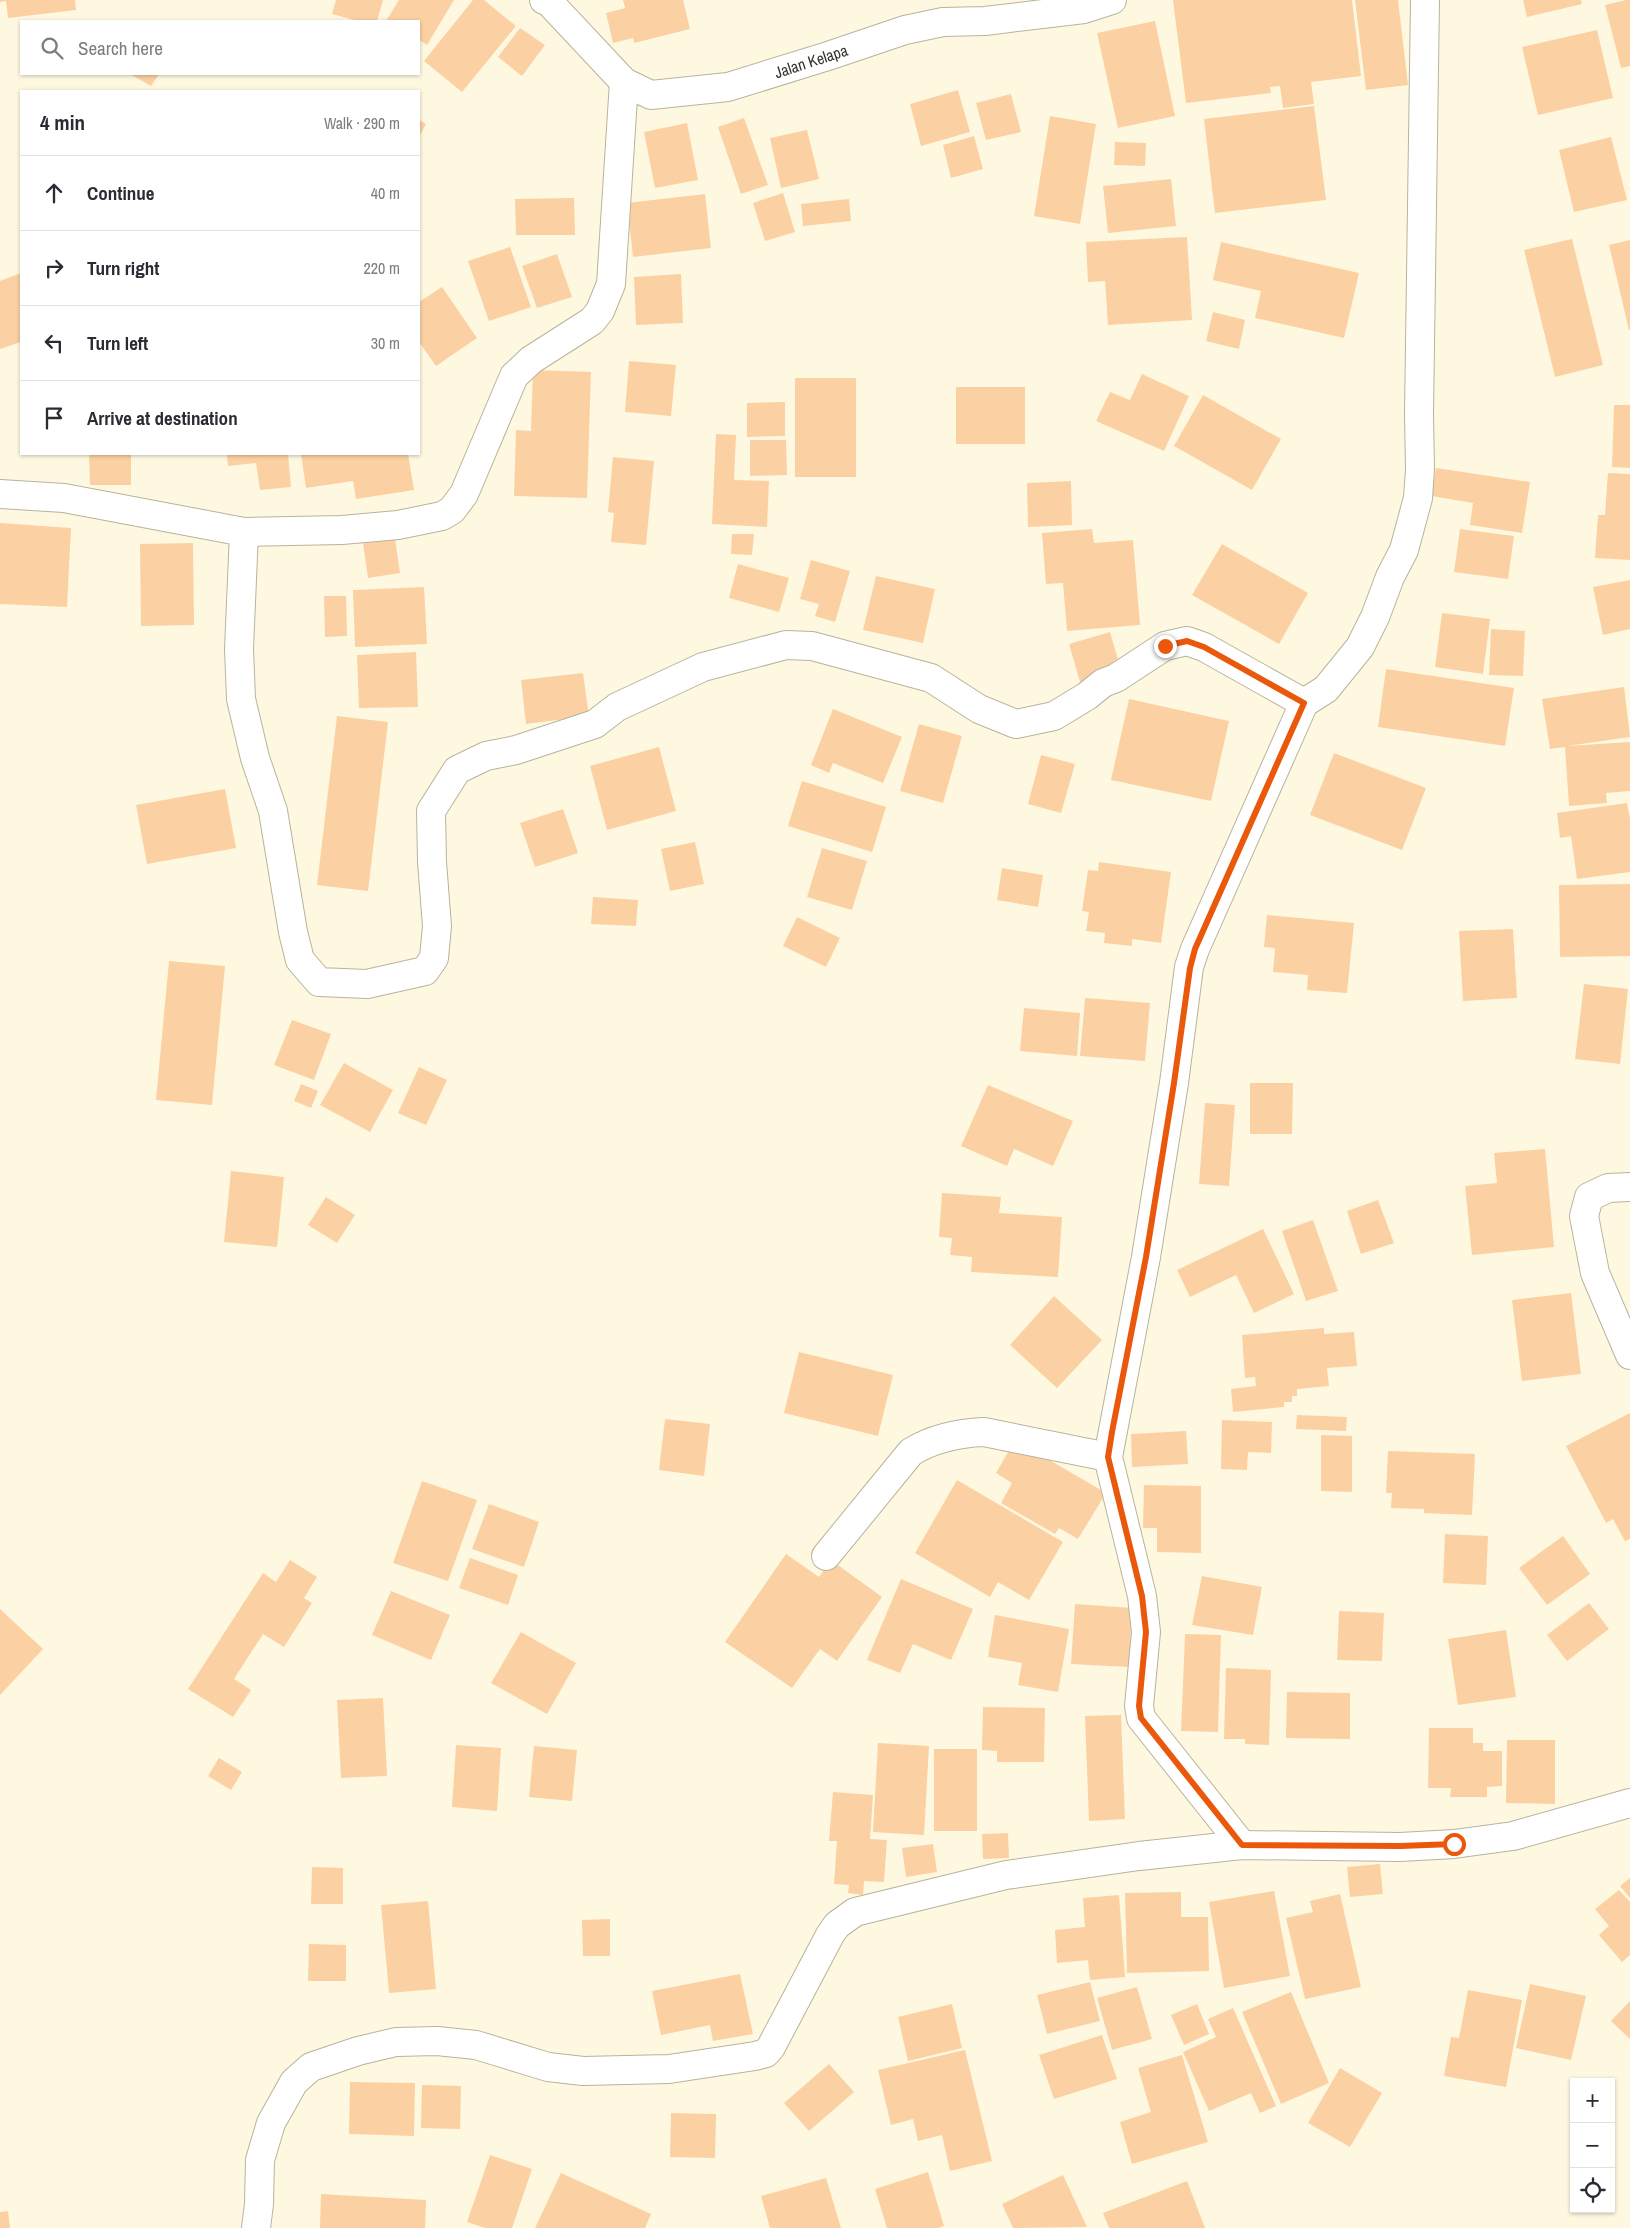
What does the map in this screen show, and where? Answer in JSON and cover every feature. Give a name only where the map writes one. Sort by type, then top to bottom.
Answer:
[{"type":"street","name":"Jalan Kelapa","points":[[544,0],[624,82],[651,95],[728,86],[828,56],[905,30],[943,22],[985,21],[1084,8],[1112,0]]},
{"type":"street","points":[[1242,1845],[1141,1718],[1139,1706],[1146,1632],[1142,1596],[1108,1457],[1148,1248],[1190,968],[1195,949],[1304,703],[1326,688],[1360,647],[1375,617],[1390,577],[1404,550],[1418,498],[1420,469],[1419,414],[1425,0]]},
{"type":"street","points":[[0,494],[64,498],[244,532],[342,530],[398,525],[442,516],[452,510],[464,494],[514,376],[531,360],[592,321],[600,311],[611,284],[624,82]]},
{"type":"street","points":[[244,532],[240,649],[241,699],[255,758],[273,811],[293,932],[300,960],[319,982],[367,984],[425,971],[434,958],[437,926],[432,862],[432,811],[457,770],[486,756],[516,750],[595,724],[617,707],[703,667],[786,645],[812,646],[931,678],[979,710],[1016,724],[1054,716],[1087,696],[1103,683],[1116,678],[1165,646],[1187,641],[1204,647],[1304,703]]},
{"type":"street","points":[[1630,1187],[1608,1188],[1589,1196],[1584,1216],[1595,1273],[1630,1355]]},
{"type":"street","points":[[826,1556],[911,1452],[926,1443],[964,1433],[984,1432],[1108,1457]]},
{"type":"street","points":[[256,2228],[259,2204],[260,2160],[271,2123],[294,2082],[311,2067],[358,2052],[396,2042],[476,2045],[548,2068],[583,2070],[669,2068],[755,2056],[766,2053],[771,2047],[830,1935],[837,1925],[855,1912],[1006,1875],[1139,1856],[1242,1845],[1400,1846],[1454,1844],[1513,1836],[1630,1803]]},
{"type":"building","points":[[0,0],[75,0],[76,10],[8,18],[6,1],[0,2]]},
{"type":"building","points":[[336,0],[383,0],[377,20],[354,20],[332,14]]},
{"type":"building","points":[[399,0],[454,0],[427,45],[420,41],[420,20],[387,20]]},
{"type":"building","points":[[473,0],[484,0],[516,26],[462,92],[424,61]]},
{"type":"building","points":[[623,0],[683,0],[690,29],[634,43],[633,38],[613,43],[606,13],[625,8]]},
{"type":"building","points":[[1173,0],[1352,0],[1361,76],[1311,82],[1314,104],[1283,108],[1280,86],[1270,87],[1271,93],[1186,103]]},
{"type":"building","points":[[1355,0],[1398,0],[1408,85],[1366,90]]},
{"type":"building","points":[[1523,0],[1581,0],[1582,4],[1527,17]]},
{"type":"building","points":[[1630,0],[1630,66],[1621,68],[1605,5]]},
{"type":"building","points":[[1155,21],[1175,116],[1118,128],[1097,33]]},
{"type":"building","points":[[520,28],[545,45],[522,76],[498,57]]},
{"type":"building","points":[[1597,30],[1613,98],[1538,115],[1522,47]]},
{"type":"building","points":[[132,75],[158,75],[151,86]]},
{"type":"building","points":[[958,90],[970,132],[921,146],[910,104]]},
{"type":"building","points":[[1011,94],[1021,132],[986,140],[976,103]]},
{"type":"building","points":[[1314,106],[1326,200],[1215,213],[1204,119]]},
{"type":"building","points":[[1050,116],[1096,124],[1080,224],[1034,216]]},
{"type":"building","points":[[744,118],[768,185],[741,194],[718,127]]},
{"type":"building","points":[[420,121],[426,124],[420,135]]},
{"type":"building","points":[[687,123],[698,180],[655,188],[644,132]]},
{"type":"building","points":[[807,130],[819,179],[781,188],[770,138]]},
{"type":"building","points":[[974,136],[983,169],[951,178],[943,145]]},
{"type":"building","points":[[1611,137],[1627,200],[1574,212],[1559,150]]},
{"type":"building","points":[[1115,142],[1146,143],[1145,166],[1114,165]]},
{"type":"building","points":[[1171,179],[1176,226],[1108,233],[1103,186]]},
{"type":"building","points":[[783,193],[795,232],[765,241],[753,203]]},
{"type":"building","points":[[705,194],[711,248],[633,257],[627,203]]},
{"type":"building","points":[[574,198],[575,235],[516,235],[515,199]]},
{"type":"building","points":[[849,199],[851,221],[803,226],[801,204]]},
{"type":"building","points":[[1187,237],[1192,320],[1108,325],[1105,281],[1088,282],[1086,242]]},
{"type":"building","points":[[1572,239],[1603,365],[1555,377],[1524,250]]},
{"type":"building","points":[[1630,240],[1630,330],[1629,330],[1609,245]]},
{"type":"building","points":[[1221,242],[1359,273],[1344,338],[1255,318],[1261,291],[1213,280]]},
{"type":"building","points":[[510,247],[531,307],[489,321],[468,261]]},
{"type":"building","points":[[557,254],[572,297],[537,308],[522,266]]},
{"type":"building","points":[[20,273],[20,342],[0,349],[0,281]]},
{"type":"building","points":[[681,274],[683,323],[636,325],[634,277]]},
{"type":"building","points":[[442,287],[477,338],[436,366],[420,343],[420,301]]},
{"type":"building","points":[[1213,312],[1245,320],[1239,349],[1206,341]]},
{"type":"building","points":[[629,361],[676,365],[671,416],[625,412]]},
{"type":"building","points":[[533,370],[591,372],[587,498],[514,496],[516,430],[531,431]]},
{"type":"building","points":[[1142,374],[1189,396],[1164,451],[1096,421],[1110,392],[1130,400]]},
{"type":"building","points":[[795,378],[856,378],[856,477],[795,477]]},
{"type":"building","points":[[956,387],[1025,387],[1025,444],[956,444]]},
{"type":"building","points":[[1203,395],[1281,439],[1252,490],[1174,446]]},
{"type":"building","points":[[785,402],[785,436],[747,437],[747,403]]},
{"type":"building","points":[[1614,405],[1630,405],[1630,468],[1612,467]]},
{"type":"building","points":[[716,434],[736,435],[734,480],[769,481],[767,527],[712,524]]},
{"type":"building","points":[[750,440],[786,440],[787,475],[750,476]]},
{"type":"building","points":[[89,455],[131,455],[131,485],[90,485]]},
{"type":"building","points":[[227,455],[288,455],[291,487],[260,490],[256,463],[228,466]]},
{"type":"building","points":[[301,455],[408,455],[414,490],[356,499],[353,481],[306,488]]},
{"type":"building","points":[[613,457],[654,461],[646,545],[611,542],[614,513],[608,512]]},
{"type":"building","points":[[1436,468],[1530,482],[1522,533],[1470,525],[1473,503],[1431,496]]},
{"type":"building","points":[[1608,473],[1630,474],[1630,560],[1595,558],[1598,515],[1605,515]]},
{"type":"building","points":[[1071,481],[1072,525],[1028,527],[1027,483]]},
{"type":"building","points":[[0,523],[71,528],[67,607],[0,604]]},
{"type":"building","points":[[1092,529],[1094,543],[1133,540],[1140,625],[1067,631],[1063,583],[1046,584],[1042,533]]},
{"type":"building","points":[[1460,529],[1514,536],[1508,579],[1454,572]]},
{"type":"building","points":[[394,532],[400,573],[368,578],[362,536]]},
{"type":"building","points":[[732,534],[754,534],[752,555],[731,554]]},
{"type":"building","points":[[193,543],[194,625],[141,626],[140,544]]},
{"type":"building","points":[[1222,544],[1308,593],[1279,644],[1192,595]]},
{"type":"building","points":[[811,560],[850,571],[835,622],[815,616],[819,604],[800,599]]},
{"type":"building","points":[[738,564],[789,578],[779,612],[729,598]]},
{"type":"building","points":[[876,576],[935,589],[923,643],[863,630]]},
{"type":"building","points":[[1630,580],[1630,629],[1603,635],[1593,587]]},
{"type":"building","points":[[424,587],[427,644],[355,647],[353,590]]},
{"type":"building","points":[[324,596],[346,596],[347,636],[325,637]]},
{"type":"building","points":[[1442,613],[1490,619],[1483,674],[1435,667]]},
{"type":"building","points":[[1491,629],[1525,631],[1523,676],[1489,675]]},
{"type":"building","points":[[1110,632],[1121,670],[1080,682],[1069,644]]},
{"type":"building","points":[[416,652],[418,707],[359,708],[357,655]]},
{"type":"building","points":[[1386,669],[1514,688],[1505,746],[1378,727]]},
{"type":"building","points":[[583,673],[589,716],[526,724],[521,680]]},
{"type":"building","points":[[1624,687],[1630,737],[1567,746],[1630,742],[1630,791],[1606,793],[1607,803],[1569,806],[1565,747],[1550,749],[1542,699]]},
{"type":"building","points":[[1129,699],[1229,721],[1211,801],[1111,780]]},
{"type":"building","points":[[833,709],[902,737],[883,783],[833,763],[829,773],[811,765]]},
{"type":"building","points":[[337,716],[388,722],[368,891],[317,885]]},
{"type":"building","points":[[919,724],[962,736],[943,803],[900,791]]},
{"type":"building","points":[[659,747],[676,811],[607,830],[590,766]]},
{"type":"building","points":[[1334,753],[1426,788],[1402,850],[1310,815]]},
{"type":"building","points":[[1041,755],[1075,764],[1061,813],[1028,804]]},
{"type":"building","points":[[802,781],[886,807],[872,852],[788,826]]},
{"type":"building","points":[[225,789],[236,848],[147,864],[136,805]]},
{"type":"building","points":[[1627,803],[1630,819],[1630,872],[1577,879],[1571,836],[1560,838],[1557,813]]},
{"type":"building","points":[[563,809],[578,853],[535,867],[520,823]]},
{"type":"building","points":[[695,842],[704,884],[670,891],[661,849]]},
{"type":"building","points":[[822,848],[867,861],[852,910],[807,897]]},
{"type":"building","points":[[1099,862],[1171,872],[1161,943],[1132,939],[1132,946],[1104,943],[1105,933],[1086,931],[1089,912],[1082,911],[1088,870],[1098,871]]},
{"type":"building","points":[[1002,868],[1043,875],[1038,907],[997,900]]},
{"type":"building","points":[[1630,884],[1630,956],[1560,957],[1559,885]]},
{"type":"building","points":[[593,897],[638,900],[636,926],[591,924]]},
{"type":"building","points":[[1267,915],[1354,923],[1347,993],[1307,990],[1308,975],[1273,972],[1275,948],[1264,947]]},
{"type":"building","points":[[797,917],[840,938],[826,967],[783,946]]},
{"type":"building","points":[[1513,929],[1517,998],[1463,1001],[1459,931]]},
{"type":"building","points":[[169,961],[225,966],[212,1105],[156,1100]]},
{"type":"building","points":[[1584,984],[1628,989],[1620,1064],[1575,1059]]},
{"type":"building","points":[[1085,998],[1150,1003],[1145,1061],[1080,1056]]},
{"type":"building","points":[[1024,1008],[1080,1013],[1077,1056],[1020,1051]]},
{"type":"building","points":[[292,1020],[331,1034],[314,1080],[274,1065]]},
{"type":"building","points":[[344,1063],[393,1090],[370,1132],[320,1105]]},
{"type":"building","points":[[419,1067],[447,1080],[426,1125],[398,1113]]},
{"type":"building","points":[[1250,1083],[1293,1083],[1292,1134],[1250,1134]]},
{"type":"building","points":[[301,1084],[318,1091],[311,1108],[294,1101]]},
{"type":"building","points":[[988,1085],[1073,1121],[1053,1166],[1014,1149],[1007,1166],[961,1146]]},
{"type":"building","points":[[1205,1103],[1235,1105],[1229,1186],[1199,1184]]},
{"type":"building","points":[[1545,1149],[1554,1247],[1472,1255],[1465,1186],[1497,1183],[1494,1153]]},
{"type":"building","points":[[231,1171],[284,1177],[277,1247],[224,1242]]},
{"type":"building","points":[[942,1193],[1001,1197],[999,1213],[1062,1217],[1058,1277],[971,1272],[972,1257],[950,1255],[952,1238],[939,1237]]},
{"type":"building","points":[[326,1197],[355,1215],[337,1243],[308,1225]]},
{"type":"building","points":[[1378,1200],[1394,1243],[1361,1254],[1347,1211]]},
{"type":"building","points":[[1313,1220],[1338,1291],[1306,1301],[1282,1231]]},
{"type":"building","points":[[1263,1229],[1294,1294],[1254,1313],[1236,1275],[1190,1297],[1177,1270]]},
{"type":"building","points":[[1571,1293],[1581,1374],[1522,1381],[1512,1300]]},
{"type":"building","points":[[1054,1296],[1102,1340],[1057,1388],[1010,1345]]},
{"type":"building","points":[[1324,1328],[1324,1334],[1354,1332],[1357,1366],[1327,1368],[1329,1386],[1297,1389],[1297,1396],[1292,1396],[1292,1402],[1284,1402],[1284,1407],[1233,1412],[1231,1389],[1256,1386],[1255,1377],[1245,1378],[1242,1335]]},
{"type":"building","points":[[799,1352],[893,1375],[878,1436],[784,1413]]},
{"type":"building","points":[[1630,1413],[1630,1539],[1625,1541],[1613,1519],[1606,1523],[1566,1446]]},
{"type":"building","points":[[1297,1415],[1347,1417],[1346,1431],[1296,1429]]},
{"type":"building","points":[[665,1419],[710,1424],[704,1476],[659,1470]]},
{"type":"building","points":[[1222,1420],[1272,1422],[1271,1453],[1248,1452],[1247,1470],[1221,1469]]},
{"type":"building","points":[[1186,1431],[1188,1464],[1132,1467],[1131,1434]]},
{"type":"building","points":[[1321,1435],[1352,1436],[1352,1492],[1321,1491]]},
{"type":"building","points":[[1015,1440],[1106,1493],[1078,1539],[1059,1528],[1055,1534],[1001,1503],[1012,1483],[996,1473]]},
{"type":"building","points":[[1388,1451],[1475,1454],[1472,1515],[1424,1513],[1424,1509],[1391,1508],[1392,1493],[1386,1493]]},
{"type":"building","points":[[957,1480],[1063,1542],[1029,1600],[998,1582],[990,1597],[915,1553]]},
{"type":"building","points":[[422,1481],[477,1500],[448,1581],[393,1563]]},
{"type":"building","points":[[1144,1485],[1201,1486],[1201,1553],[1157,1552],[1157,1528],[1143,1528]]},
{"type":"building","points":[[489,1504],[539,1522],[524,1567],[472,1549]]},
{"type":"building","points":[[1445,1534],[1488,1536],[1486,1585],[1443,1583]]},
{"type":"building","points":[[1563,1536],[1590,1574],[1547,1605],[1519,1568]]},
{"type":"building","points":[[786,1554],[819,1577],[831,1560],[882,1597],[837,1661],[820,1649],[792,1688],[725,1642]]},
{"type":"building","points":[[470,1558],[518,1575],[508,1605],[459,1588]]},
{"type":"building","points":[[290,1560],[317,1577],[304,1598],[312,1603],[284,1647],[263,1634],[234,1679],[251,1690],[233,1717],[188,1689],[263,1573],[276,1582]]},
{"type":"building","points":[[1202,1576],[1262,1587],[1253,1635],[1192,1625]]},
{"type":"building","points":[[901,1579],[973,1609],[951,1660],[913,1644],[900,1673],[867,1660]]},
{"type":"building","points":[[391,1591],[450,1615],[431,1660],[372,1635]]},
{"type":"building","points":[[1589,1603],[1609,1629],[1567,1661],[1547,1635]]},
{"type":"building","points":[[1075,1604],[1132,1608],[1129,1667],[1071,1664]]},
{"type":"building","points":[[0,1609],[43,1649],[0,1695]]},
{"type":"building","points":[[1339,1611],[1384,1613],[1382,1661],[1337,1660]]},
{"type":"building","points":[[995,1615],[1069,1629],[1058,1692],[1018,1685],[1022,1663],[988,1657]]},
{"type":"building","points":[[1506,1630],[1516,1697],[1458,1705],[1448,1639]]},
{"type":"building","points":[[521,1632],[576,1663],[547,1714],[491,1683]]},
{"type":"building","points":[[1185,1634],[1221,1635],[1218,1732],[1181,1731]]},
{"type":"building","points":[[1226,1668],[1271,1670],[1269,1745],[1245,1744],[1245,1739],[1224,1739]]},
{"type":"building","points":[[1287,1692],[1350,1693],[1350,1739],[1286,1738]]},
{"type":"building","points":[[383,1698],[387,1776],[341,1778],[337,1700]]},
{"type":"building","points":[[983,1707],[1045,1708],[1044,1762],[997,1762],[997,1751],[982,1750]]},
{"type":"building","points":[[1121,1715],[1125,1819],[1089,1821],[1085,1716]]},
{"type":"building","points":[[1429,1728],[1473,1728],[1473,1743],[1483,1743],[1483,1751],[1502,1751],[1502,1786],[1487,1787],[1487,1797],[1450,1797],[1451,1788],[1428,1788]]},
{"type":"building","points":[[1507,1740],[1555,1740],[1555,1804],[1506,1803]]},
{"type":"building","points":[[878,1743],[929,1746],[924,1835],[873,1832]]},
{"type":"building","points":[[456,1745],[501,1748],[497,1811],[452,1807]]},
{"type":"building","points":[[534,1746],[577,1750],[572,1801],[529,1797]]},
{"type":"building","points":[[934,1749],[977,1749],[977,1831],[934,1831]]},
{"type":"building","points":[[219,1758],[242,1772],[231,1790],[208,1776]]},
{"type":"building","points":[[833,1792],[873,1795],[870,1839],[887,1840],[884,1882],[864,1881],[863,1895],[848,1893],[849,1885],[834,1884],[837,1841],[829,1841]]},
{"type":"building","points":[[1008,1833],[1009,1858],[983,1859],[982,1834]]},
{"type":"building","points":[[933,1844],[937,1872],[906,1877],[902,1848]]},
{"type":"building","points":[[1380,1864],[1383,1894],[1350,1897],[1347,1867]]},
{"type":"building","points":[[312,1867],[343,1868],[343,1904],[311,1904]]},
{"type":"building","points":[[1630,1878],[1630,1898],[1620,1886]]},
{"type":"building","points":[[1619,1890],[1630,1902],[1630,1955],[1622,1962],[1599,1935],[1609,1926],[1595,1909]]},
{"type":"building","points":[[1274,1891],[1290,1976],[1224,1988],[1209,1902]]},
{"type":"building","points":[[1181,1892],[1181,1917],[1208,1917],[1209,1971],[1127,1973],[1125,1893]]},
{"type":"building","points":[[1340,1894],[1361,1987],[1305,1999],[1286,1918],[1313,1912],[1310,1901]]},
{"type":"building","points":[[1119,1895],[1125,1977],[1090,1980],[1088,1960],[1057,1963],[1055,1930],[1085,1927],[1083,1898]]},
{"type":"building","points":[[428,1901],[436,1989],[389,1993],[381,1905]]},
{"type":"building","points":[[610,1919],[610,1956],[583,1956],[582,1920]]},
{"type":"building","points":[[309,1944],[346,1945],[346,1981],[308,1981]]},
{"type":"building","points":[[740,1974],[753,2034],[713,2041],[710,2025],[661,2035],[652,1991]]},
{"type":"building","points":[[1090,1982],[1100,2021],[1047,2034],[1037,1995]]},
{"type":"building","points":[[1530,1984],[1586,1996],[1571,2060],[1516,2048]]},
{"type":"building","points":[[1137,1987],[1152,2039],[1112,2050],[1097,1998]]},
{"type":"building","points":[[1468,1990],[1522,2000],[1506,2087],[1444,2076],[1451,2037],[1459,2038]]},
{"type":"building","points":[[1291,1992],[1329,2083],[1281,2104],[1242,2012]]},
{"type":"building","points":[[1630,2001],[1630,2039],[1611,2021]]},
{"type":"building","points":[[952,2004],[962,2048],[908,2061],[898,2017]]},
{"type":"building","points":[[1197,2004],[1209,2034],[1184,2045],[1171,2015]]},
{"type":"building","points":[[1233,2008],[1276,2106],[1260,2113],[1251,2093],[1209,2111],[1183,2052],[1216,2037],[1208,2019]]},
{"type":"building","points":[[1102,2035],[1117,2079],[1054,2099],[1039,2055]]},
{"type":"building","points":[[965,2050],[992,2161],[950,2171],[942,2135],[918,2141],[913,2119],[891,2125],[878,2070]]},
{"type":"building","points":[[1182,2055],[1208,2142],[1132,2164],[1120,2122],[1151,2112],[1138,2068]]},
{"type":"building","points":[[829,2064],[854,2092],[809,2131],[784,2103]]},
{"type":"building","points":[[1340,2068],[1382,2093],[1350,2147],[1308,2123]]},
{"type":"building","points":[[350,2082],[415,2083],[414,2136],[349,2134]]},
{"type":"building","points":[[422,2085],[461,2086],[460,2129],[421,2128]]},
{"type":"building","points":[[671,2113],[716,2114],[715,2158],[670,2157]]},
{"type":"building","points":[[490,2155],[532,2169],[512,2228],[485,2228],[467,2222]]},
{"type":"building","points":[[928,2172],[944,2226],[938,2228],[887,2228],[875,2189]]},
{"type":"building","points":[[561,2173],[651,2214],[645,2228],[535,2228]]},
{"type":"building","points":[[1063,2175],[1087,2227],[1013,2228],[1002,2204]]},
{"type":"building","points":[[826,2178],[841,2228],[770,2228],[761,2196]]},
{"type":"building","points":[[1187,2181],[1205,2228],[1109,2228],[1103,2213]]},
{"type":"building","points":[[321,2194],[426,2200],[425,2228],[320,2228]]},
{"type":"building","points":[[8,2211],[10,2228],[0,2228],[0,2212]]},
{"type":"route","points":[[1165,646],[1187,641],[1204,647],[1304,703],[1195,949],[1190,968],[1146,1257],[1112,1432],[1108,1457],[1142,1596],[1146,1632],[1139,1706],[1141,1718],[1146,1727],[1242,1845],[1400,1846],[1454,1844]]}]
